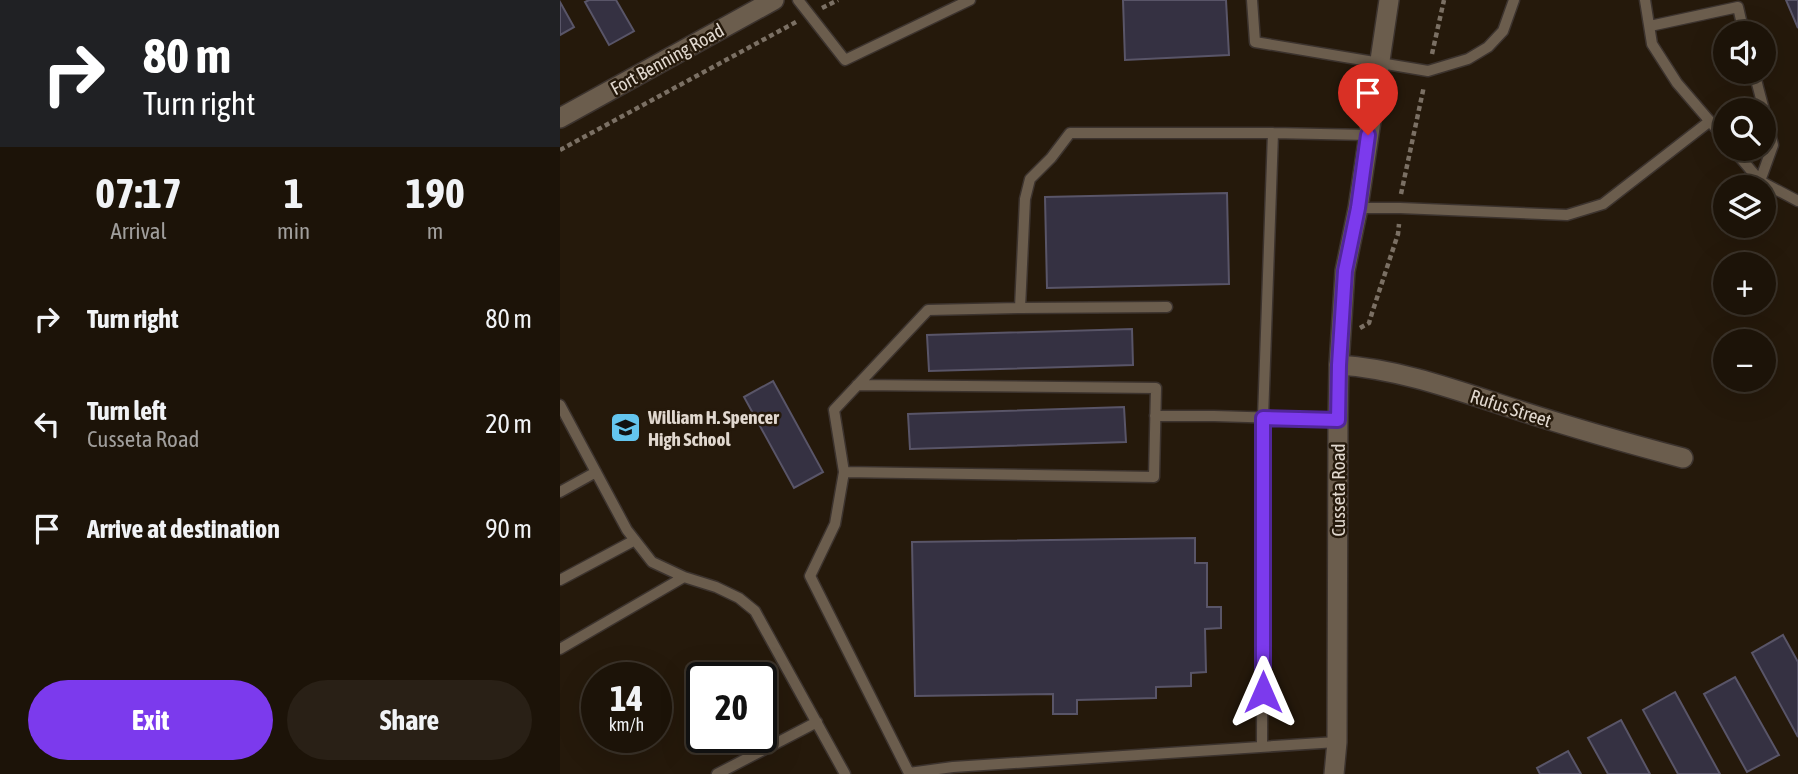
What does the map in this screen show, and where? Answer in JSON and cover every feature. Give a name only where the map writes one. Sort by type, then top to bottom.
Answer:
[{"type":"street","name":"Fort Benning Road","points":[[560,118],[774,0]]},
{"type":"street","name":"Cusseta Road","points":[[1334,774],[1338,742],[1340,340],[1345,271],[1358,208],[1389,0]]},
{"type":"street","name":"Rufus Street","points":[[1339,365],[1367,367],[1446,387],[1586,432],[1683,458]]},
{"type":"lane","points":[[798,0],[845,60],[970,0]]},
{"type":"lane","points":[[1252,0],[1255,42],[1427,71],[1468,59],[1488,47],[1503,31],[1514,0]]},
{"type":"lane","points":[[1645,0],[1652,44],[1677,83],[1713,125]]},
{"type":"lane","points":[[1650,26],[1737,3],[1741,21]]},
{"type":"lane","points":[[1358,208],[1567,215],[1603,204],[1710,121]]},
{"type":"lane","points":[[1262,747],[1263,418],[1273,133]]},
{"type":"lane","points":[[1020,308],[1025,199],[1030,179],[1070,134],[1368,135]]},
{"type":"lane","points":[[1743,161],[1755,175]]},
{"type":"lane","points":[[1776,189],[1798,201]]},
{"type":"lane","points":[[1167,307],[928,310],[834,410],[844,472],[835,524],[810,576],[909,773],[953,767],[1338,742]]},
{"type":"lane","points":[[844,472],[1154,477],[1156,388],[857,385]]},
{"type":"lane","points":[[560,405],[627,530],[652,562],[684,577],[716,587],[739,598],[755,611],[845,774]]},
{"type":"lane","points":[[1155,416],[1338,420]]},
{"type":"lane","points":[[560,492],[596,472]]},
{"type":"lane","points":[[560,580],[635,540]]},
{"type":"lane","points":[[560,649],[684,577]]},
{"type":"lane","points":[[717,774],[739,769],[817,722]]},
{"type":"path","points":[[560,150],[838,0]]},
{"type":"path","points":[[1340,340],[1368,323],[1398,234],[1401,191],[1444,0]]},
{"type":"building","points":[[616,0],[634,31],[609,45],[585,2]]},
{"type":"building","points":[[1123,0],[1226,0],[1229,55],[1125,60]]},
{"type":"building","points":[[1786,0],[1798,0],[1798,28]]},
{"type":"building","points":[[560,2],[574,27],[560,35]]},
{"type":"building","points":[[1227,193],[1229,284],[1047,288],[1045,197]]},
{"type":"building","points":[[1132,329],[1133,365],[929,371],[927,335]]},
{"type":"building","points":[[773,381],[823,472],[794,488],[744,397]]},
{"type":"building","points":[[1124,407],[1126,442],[910,449],[908,414]]},
{"type":"building","points":[[1195,538],[1195,563],[1207,563],[1207,607],[1221,607],[1221,628],[1205,629],[1206,672],[1191,673],[1191,686],[1156,687],[1156,698],[1077,700],[1077,714],[1053,714],[1053,694],[915,696],[912,542]]},
{"type":"building","points":[[1783,635],[1798,662],[1798,737],[1752,653]]},
{"type":"building","points":[[1735,677],[1779,755],[1747,772],[1704,694]]},
{"type":"building","points":[[1675,692],[1720,774],[1678,774],[1643,710]]},
{"type":"building","points":[[1621,720],[1650,774],[1608,774],[1588,738]]},
{"type":"building","points":[[1568,751],[1581,774],[1540,774],[1537,768]]},
{"type":"place","name":"William H. Spencer High School","points":[[625,428]]},
{"type":"route","points":[[1263,692],[1263,418],[1338,420],[1345,271],[1358,208],[1368,135]]}]
